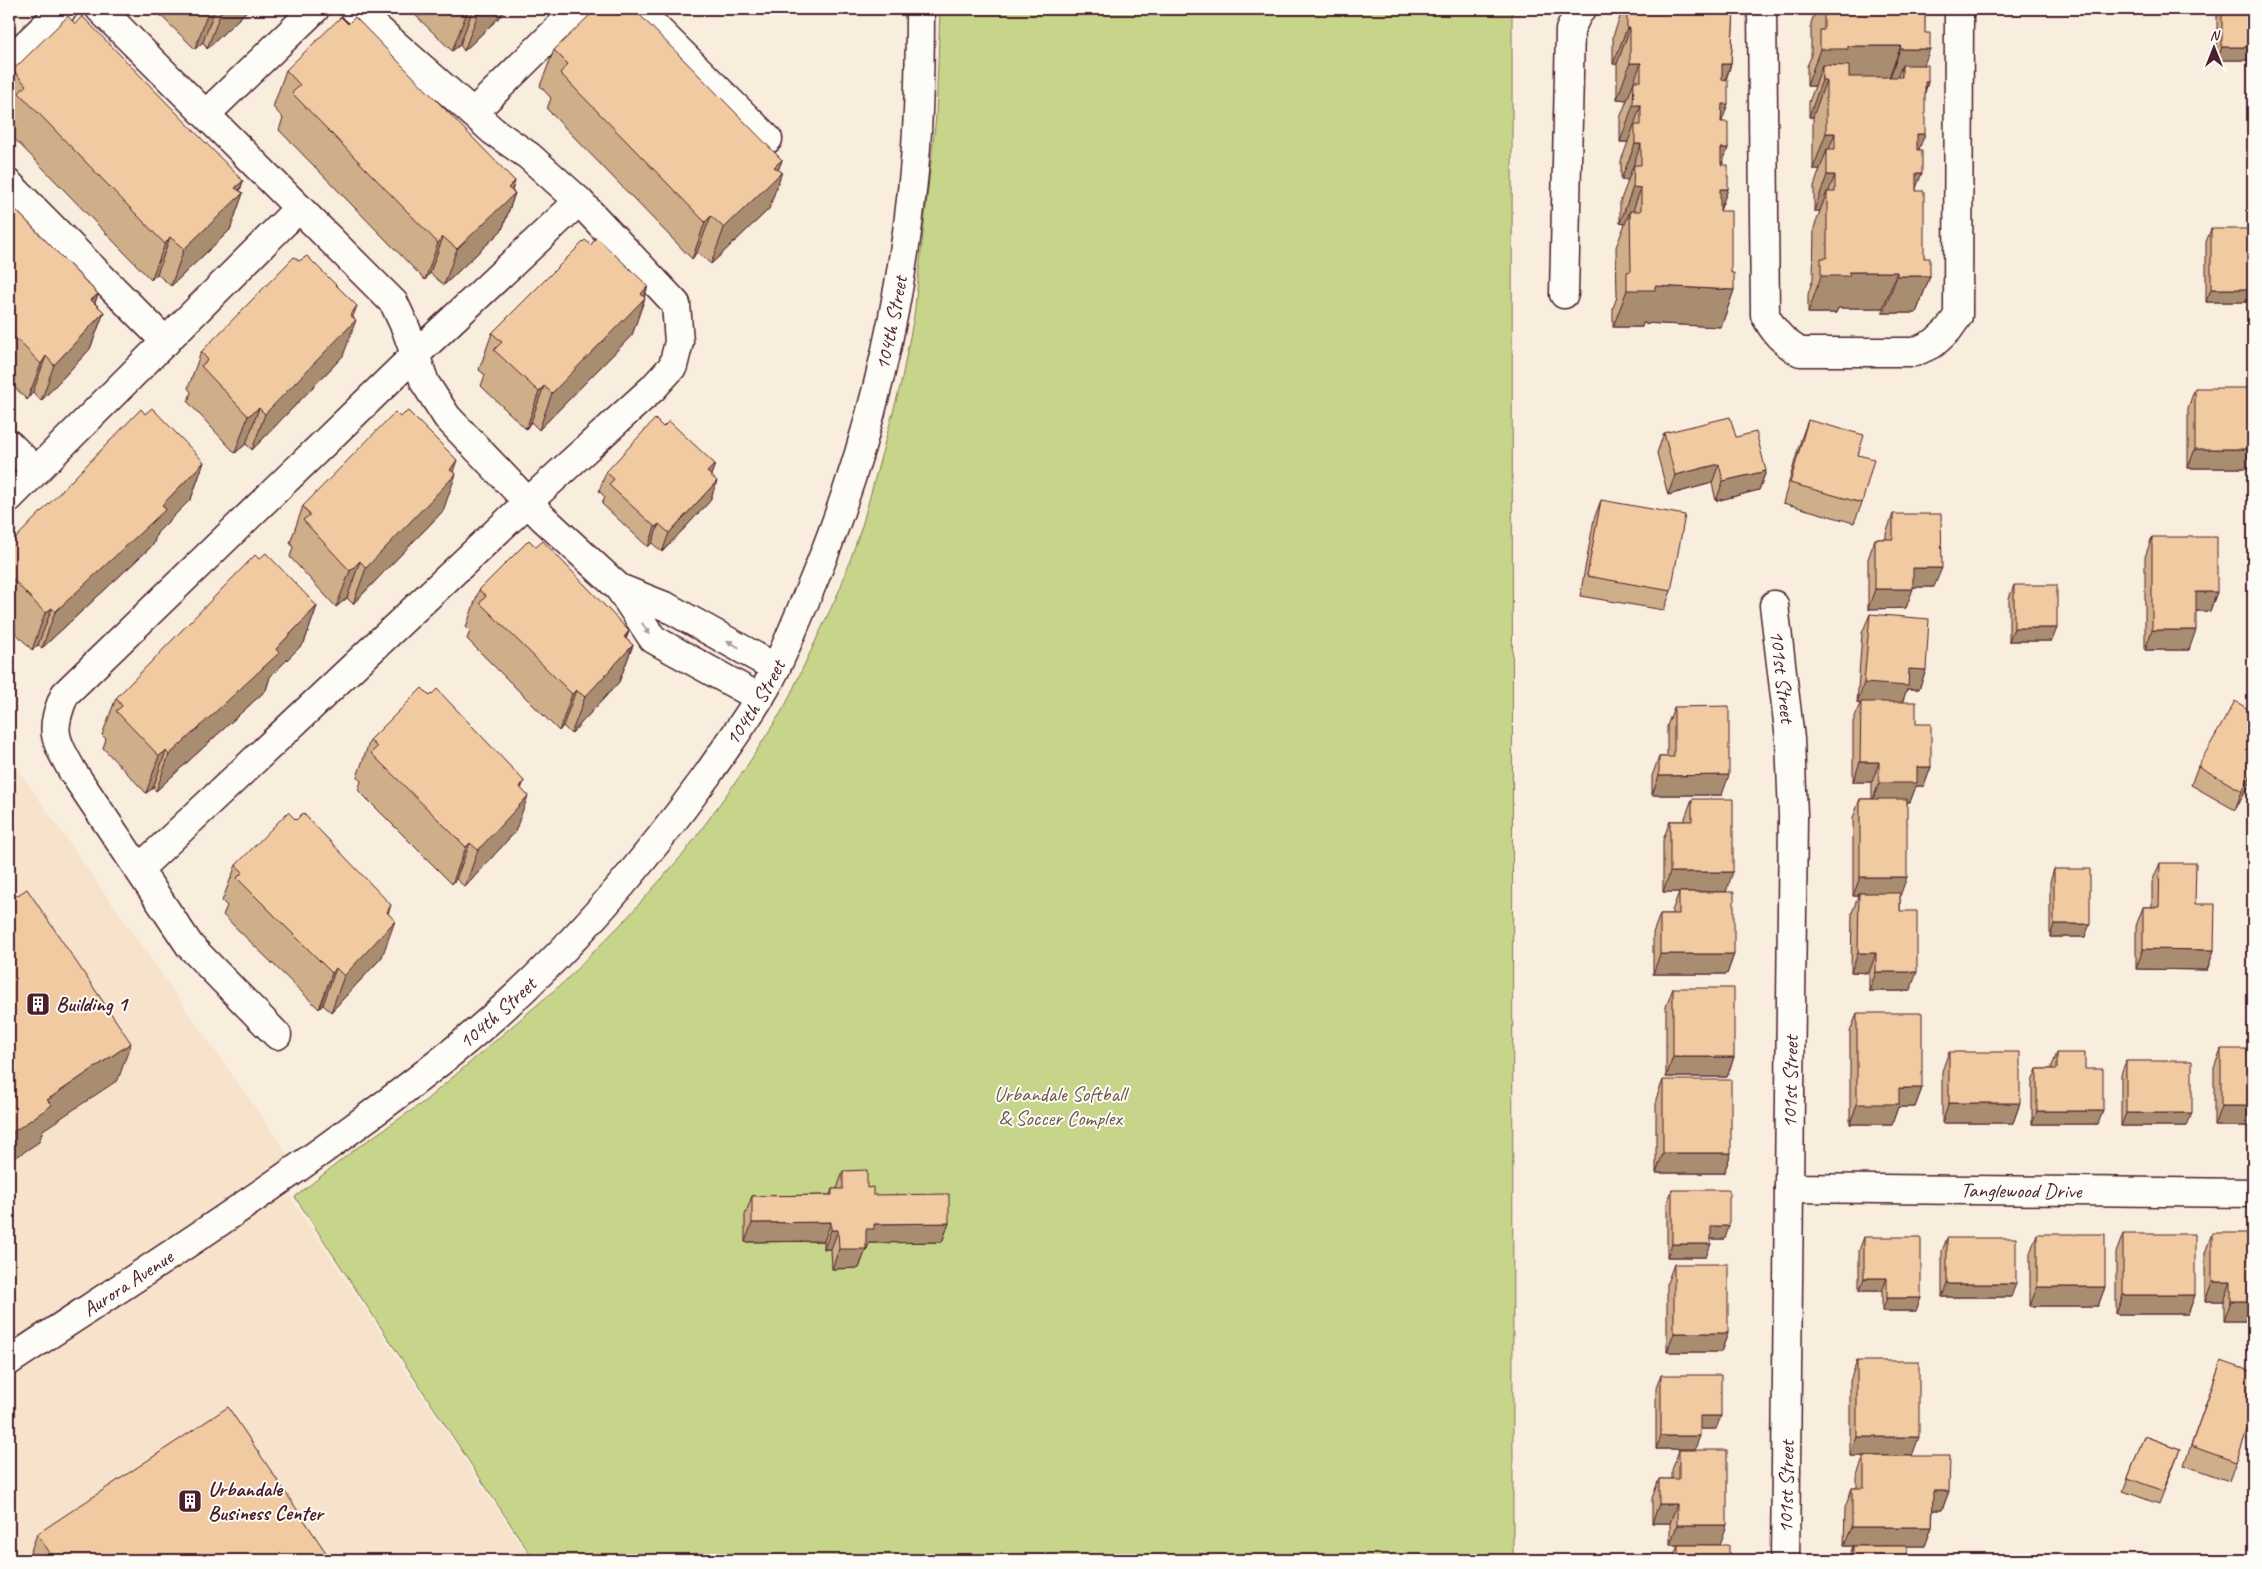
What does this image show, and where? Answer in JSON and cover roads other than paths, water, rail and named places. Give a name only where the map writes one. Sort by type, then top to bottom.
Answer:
[{"type":"street","points":[[9,61],[63,9]]},
{"type":"street","points":[[100,9],[394,303],[424,383],[447,417],[528,502],[619,588],[653,638],[760,698]]},
{"type":"street","points":[[206,114],[315,9]]},
{"type":"street","points":[[139,869],[528,502],[653,388],[673,366],[678,342],[676,304],[578,201],[529,156],[493,130],[355,9]]},
{"type":"street","points":[[473,113],[578,9]]},
{"type":"street","points":[[637,9],[768,139]]},
{"type":"street","name":"104th Street","points":[[246,1204],[415,1083],[485,1025],[543,971],[607,905],[673,824],[760,698],[776,668],[843,509],[863,442],[888,339],[912,189],[920,60],[920,9]]},
{"type":"street","points":[[1564,294],[1570,30],[1582,9]]},
{"type":"street","points":[[1762,9],[1765,315],[1772,329],[1785,344],[1800,352],[1915,352],[1934,343],[1948,330],[1958,316],[1959,9]]},
{"type":"street","points":[[9,184],[166,342]]},
{"type":"street","points":[[277,1035],[190,946],[73,772],[59,747],[55,733],[55,720],[65,694],[415,355],[578,201]]},
{"type":"street","points":[[9,498],[299,208]]},
{"type":"street","points":[[9,444],[36,472]]},
{"type":"street","points":[[619,588],[668,607],[776,668]]},
{"type":"street","name":"101st Street","points":[[1774,605],[1790,739],[1793,816],[1785,1560]]},
{"type":"street","name":"Tanglewood Drive","points":[[1789,1188],[2253,1193]]},
{"type":"street","name":"Aurora Avenue","points":[[9,1361],[246,1204]]},
{"type":"place","name":"Building 1","points":[[38,1004]]},
{"type":"place","name":"Urbandale Business Center","points":[[190,1501]]},
{"type":"park label","name":"Urbandale Softball & Soccer Complex","points":[[1060,1106]]}]
